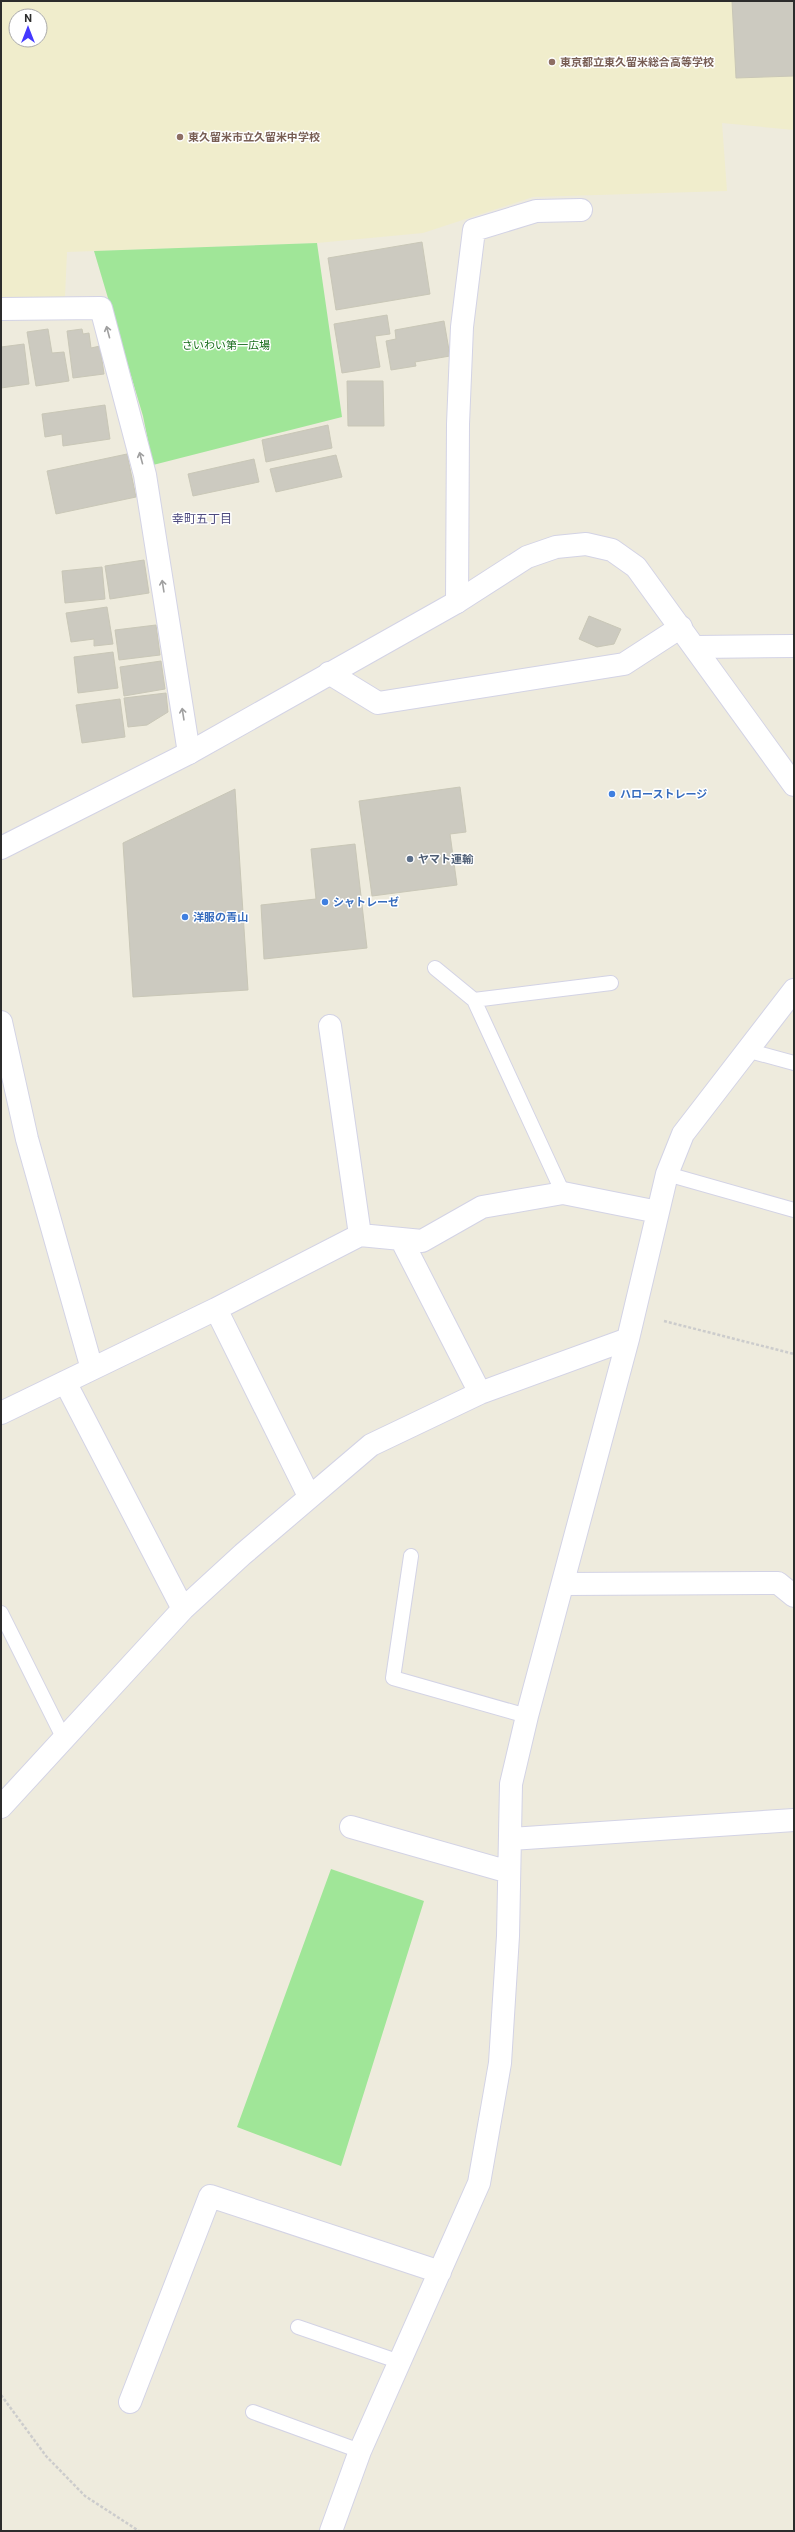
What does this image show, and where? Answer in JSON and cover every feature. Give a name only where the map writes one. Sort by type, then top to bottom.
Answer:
[{"type":"street","points":[[457,602],[458,424],[462,327],[474,230],[536,211],[581,210]]},
{"type":"street","points":[[1,309],[101,308],[145,475],[189,753]]},
{"type":"street","points":[[1,848],[189,753],[457,602],[527,557],[556,547],[586,544],[612,550],[636,567],[696,647],[794,785]]},
{"type":"street","points":[[329,673],[378,703],[624,664],[681,627]]},
{"type":"street","points":[[696,647],[794,646]]},
{"type":"street","points":[[331,2531],[360,2451],[479,2183],[500,2063],[511,1839],[511,1784],[527,1716],[628,1339],[667,1174],[683,1134],[746,1050],[794,990]]},
{"type":"street","points":[[1,1022],[26,1139],[92,1369]]},
{"type":"street","points":[[330,1026],[360,1235]]},
{"type":"street","points":[[1,1413],[216,1309],[360,1235],[422,1241],[482,1207],[562,1193],[658,1212]]},
{"type":"street","points":[[401,1239],[480,1393]]},
{"type":"street","points":[[216,1309],[309,1496]]},
{"type":"street","points":[[1,1807],[183,1609],[309,1496],[371,1445],[480,1393],[628,1339]]},
{"type":"street","points":[[65,1382],[183,1609]]},
{"type":"street","points":[[563,1584],[778,1583],[794,1596]]},
{"type":"street","points":[[511,1839],[794,1820]]},
{"type":"street","points":[[351,1827],[509,1872]]},
{"type":"street","points":[[130,2402],[210,2196],[440,2272]]},
{"type":"lane","points":[[435,968],[474,1000],[562,1193]]},
{"type":"lane","points":[[474,1000],[611,983]]},
{"type":"lane","points":[[746,1050],[794,1063]]},
{"type":"lane","points":[[667,1174],[794,1210]]},
{"type":"lane","points":[[411,1556],[393,1678],[527,1716]]},
{"type":"lane","points":[[1,1613],[64,1739]]},
{"type":"lane","points":[[298,2327],[400,2362]]},
{"type":"lane","points":[[253,2412],[360,2451]]},
{"type":"path","points":[[634,1314],[794,1354]]},
{"type":"path","points":[[1,2395],[46,2456],[85,2496],[139,2531]]},
{"type":"shaded area","points":[[1,1],[794,1],[794,130],[722,123],[727,191],[533,197],[423,233],[317,243],[67,252],[65,297],[1,297]]},
{"type":"green space","name":"さいわい第一広場","points":[[317,243],[342,417],[153,465],[143,416],[94,251]]},
{"type":"green space","points":[[331,1869],[424,1901],[341,2166],[237,2127]]},
{"type":"building","points":[[732,1],[794,1],[794,76],[736,78]]},
{"type":"building","points":[[422,242],[430,294],[336,310],[328,258]]},
{"type":"building","points":[[387,315],[390,334],[375,336],[380,367],[342,373],[334,324]]},
{"type":"building","points":[[444,321],[450,356],[415,362],[416,366],[391,370],[386,341],[396,339],[395,330]]},
{"type":"building","points":[[48,329],[52,353],[64,352],[69,381],[36,386],[27,332]]},
{"type":"building","points":[[82,329],[83,334],[89,333],[91,348],[100,346],[104,374],[73,378],[67,331]]},
{"type":"building","points":[[24,344],[29,384],[1,388],[1,347]]},
{"type":"building","points":[[347,381],[383,381],[384,426],[348,426]]},
{"type":"building","points":[[105,405],[110,439],[63,446],[62,434],[45,437],[42,414]]},
{"type":"building","points":[[328,425],[332,448],[266,462],[262,440]]},
{"type":"building","points":[[127,454],[136,497],[56,514],[47,471]]},
{"type":"building","points":[[336,455],[342,477],[276,492],[270,469]]},
{"type":"building","points":[[254,459],[259,482],[193,496],[188,474]]},
{"type":"building","points":[[144,560],[149,593],[110,599],[105,566]]},
{"type":"building","points":[[102,567],[105,599],[65,603],[62,571]]},
{"type":"building","points":[[107,607],[113,644],[94,646],[94,639],[71,642],[66,613]]},
{"type":"building","points":[[589,616],[621,629],[614,644],[597,647],[579,639]]},
{"type":"building","points":[[156,625],[160,655],[119,660],[115,630]]},
{"type":"building","points":[[113,652],[118,688],[78,693],[74,657]]},
{"type":"building","points":[[161,661],[165,689],[124,696],[120,667]]},
{"type":"building","points":[[166,693],[168,712],[147,725],[128,727],[124,698]]},
{"type":"building","points":[[120,699],[125,737],[82,743],[76,705]]},
{"type":"building","name":"ヤマト運輸","points":[[460,787],[466,832],[450,834],[457,885],[372,896],[359,801]]},
{"type":"building","name":"洋服の青山","points":[[235,789],[248,990],[133,997],[123,843]]},
{"type":"building","name":"シャトレーゼ","points":[[355,844],[367,948],[264,959],[261,905],[316,899],[311,849]]},
{"type":"place","name":"東京都立東久留米総合高等学校","points":[[552,62]]},
{"type":"place","name":"東久留米市立久留米中学校","points":[[180,137]]},
{"type":"place","name":"ハローストレージ","points":[[612,794]]},
{"type":"place","name":"ヤマト運輸","points":[[410,859]]},
{"type":"place","name":"シャトレーゼ","points":[[325,902]]},
{"type":"place","name":"洋服の青山","points":[[185,917]]},
{"type":"district","name":"幸町五丁目","points":[[202,519]]}]
